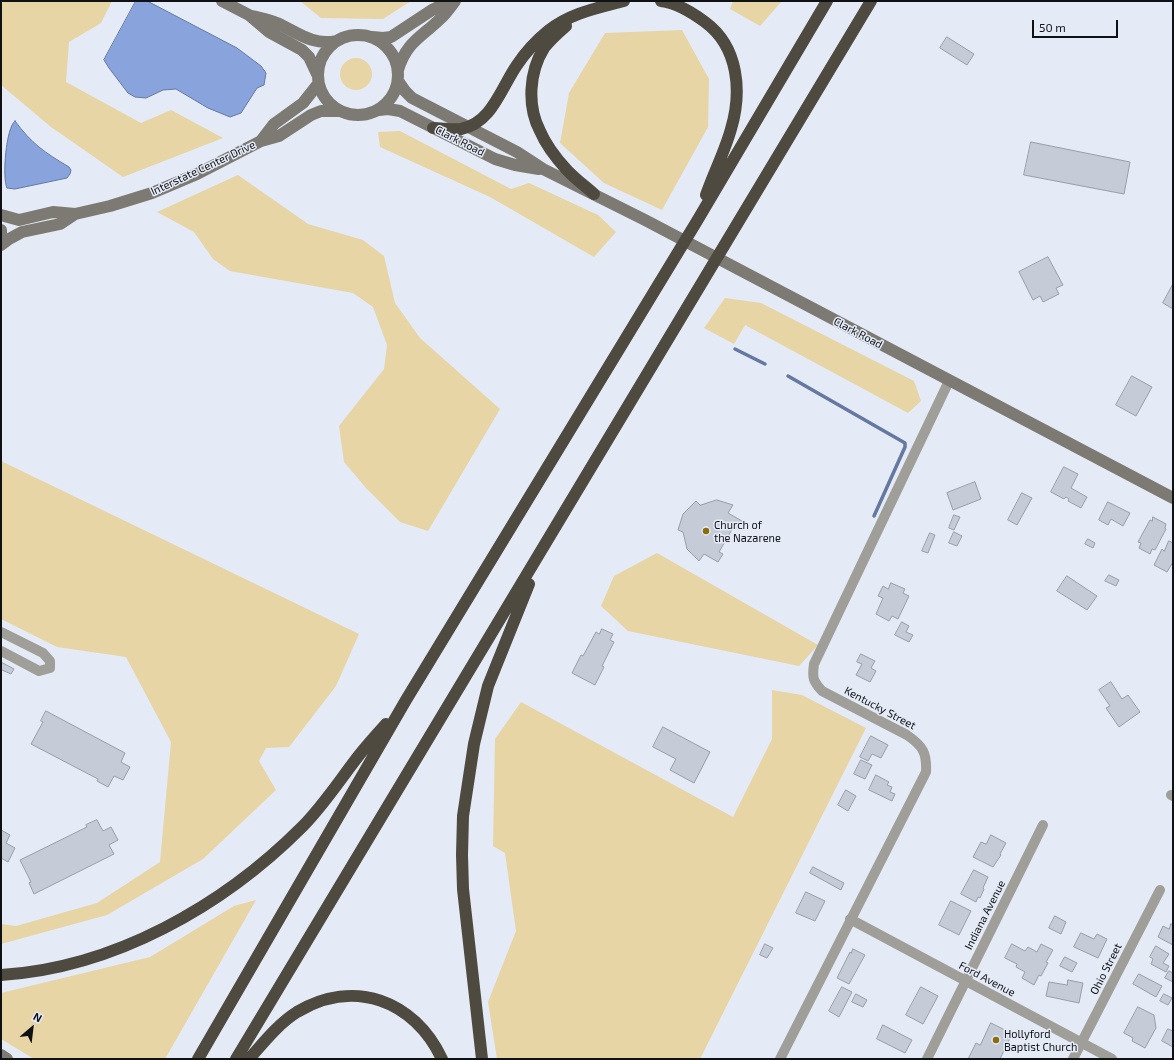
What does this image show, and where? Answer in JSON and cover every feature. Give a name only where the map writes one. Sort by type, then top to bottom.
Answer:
[{"type":"highway","points":[[433,128],[453,129],[468,126],[480,121],[488,113],[517,65],[548,31],[563,21],[580,13],[624,1]]},
{"type":"highway","points":[[661,1],[682,8],[710,25],[728,49],[734,64],[736,76],[736,108],[732,128],[697,220]]},
{"type":"highway","points":[[198,1059],[406,700],[828,1]]},
{"type":"highway","points":[[236,1059],[871,1]]},
{"type":"highway","points":[[580,13],[554,36],[544,48],[535,68],[531,88],[532,106],[540,131],[554,154],[567,170],[594,194]]},
{"type":"highway","points":[[482,1059],[463,889],[463,816],[474,744],[488,686],[544,548]]},
{"type":"highway","points":[[1,975],[62,966],[119,947],[178,921],[219,896],[247,876],[276,852],[303,826],[330,795],[360,754],[406,700]]},
{"type":"highway","points":[[249,1059],[279,1026],[297,1013],[325,999],[354,996],[377,999],[401,1010],[415,1020],[428,1036],[442,1059]]},
{"type":"street","points":[[222,1],[249,15],[275,22],[307,38],[326,43],[336,41],[346,36],[358,35],[383,38],[392,37],[432,10],[451,1]]},
{"type":"street","points":[[249,15],[269,32],[302,50],[309,57],[318,79],[322,95],[329,104],[338,111],[358,116],[379,110],[388,102],[394,92],[404,52],[419,36],[439,20],[455,1]]},
{"type":"street","points":[[369,36],[380,41],[388,49],[395,59],[398,75]]},
{"type":"street","points":[[318,79],[320,61],[326,50],[336,41]]},
{"type":"street","name":"Clark Road","points":[[398,75],[405,91],[412,98],[517,152],[543,169],[645,220],[1173,498]]},
{"type":"street","name":"Interstate Center Drive","points":[[261,141],[274,124],[303,103],[318,79]]},
{"type":"street","name":"Clark Road","points":[[379,110],[388,108],[400,110],[495,159],[515,165],[543,169]]},
{"type":"street","name":"Interstate Center Drive","points":[[1,216],[19,220],[53,212],[75,214],[110,206],[152,193],[197,174],[261,141],[278,136],[311,115],[321,111],[338,111]]},
{"type":"street","name":"Interstate Center Drive","points":[[1,245],[22,232],[60,224],[75,214]]},
{"type":"street","points":[[1,230],[1,245]]},
{"type":"street","name":"Kentucky Street","points":[[780,1059],[926,772],[926,760],[923,751],[917,742],[907,735],[822,691],[814,682],[813,673],[814,664],[949,381]]},
{"type":"street","points":[[1,632],[43,653],[50,661],[50,668],[39,672],[1,651]]},
{"type":"street","name":"Indiana Avenue","points":[[927,1059],[1044,825]]},
{"type":"street","name":"Ohio Street","points":[[1073,1059],[1160,890]]},
{"type":"street","name":"Ford Avenue","points":[[850,919],[1112,1059]]},
{"type":"street","points":[[1,1055],[8,1059]]},
{"type":"shaded area","points":[[1,1],[112,1],[101,23],[69,42],[66,82],[141,123],[171,110],[223,138],[123,177],[51,127],[1,85]]},
{"type":"shaded area","points":[[300,1],[411,1],[383,19],[321,18]]},
{"type":"shaded area","points":[[733,1],[782,1],[760,26],[730,9]]},
{"type":"shaded area","points":[[682,30],[709,79],[708,127],[662,210],[604,183],[560,143],[569,93],[605,33]]},
{"type":"shaded area","points":[[353,58],[359,58],[368,62],[372,74],[368,86],[359,90],[353,90],[344,86],[340,77],[340,71],[344,62]]},
{"type":"shaded area","points":[[400,131],[511,189],[529,183],[598,215],[616,232],[594,257],[490,197],[380,147],[378,132]]},
{"type":"shaded area","points":[[238,175],[308,224],[363,240],[384,256],[395,303],[420,338],[500,409],[428,531],[400,522],[367,489],[344,462],[339,426],[384,369],[387,345],[373,307],[353,293],[230,271],[213,259],[194,232],[157,212]]},
{"type":"shaded area","points":[[725,298],[761,303],[914,381],[921,401],[908,413],[745,325],[734,344],[704,328]]},
{"type":"shaded area","points":[[1,461],[359,634],[336,686],[289,747],[266,748],[259,761],[276,790],[203,859],[107,915],[1,944],[1,924],[16,926],[97,903],[160,862],[171,742],[126,657],[57,647],[1,619]]},
{"type":"shaded area","points":[[657,553],[818,645],[799,666],[628,631],[601,606],[614,576]]},
{"type":"shaded area","points":[[772,690],[802,695],[866,728],[700,1059],[497,1059],[488,1002],[516,931],[505,853],[493,846],[495,739],[521,702],[733,817],[772,739]]},
{"type":"shaded area","points":[[256,900],[165,1059],[34,1059],[1,1039],[1,993],[150,957],[234,906]]},
{"type":"water","points":[[136,1],[147,1],[151,3],[237,48],[261,66],[266,73],[264,85],[257,88],[241,113],[230,117],[208,108],[176,89],[163,90],[146,98],[135,97],[128,93],[104,60]]},
{"type":"water","points":[[15,121],[27,136],[39,147],[69,167],[71,170],[67,178],[15,189],[7,188],[5,164],[7,142],[12,125]]},
{"type":"building","points":[[947,37],[974,54],[967,65],[940,48]]},
{"type":"building","points":[[1031,142],[1130,162],[1124,194],[1024,175]]},
{"type":"building","points":[[1048,257],[1063,285],[1056,288],[1059,294],[1043,302],[1040,296],[1033,300],[1019,272]]},
{"type":"building","points":[[1173,284],[1173,309],[1163,303]]},
{"type":"building","points":[[1132,376],[1152,387],[1136,416],[1116,405]]},
{"type":"building","points":[[1064,467],[1078,474],[1071,488],[1087,497],[1081,508],[1068,501],[1069,499],[1066,497],[1064,499],[1051,492]]},
{"type":"building","points":[[975,482],[981,499],[953,510],[947,493]]},
{"type":"building","points":[[1022,493],[1032,498],[1017,525],[1008,520]]},
{"type":"building","name":"Church of the Nazarene","points":[[717,500],[733,505],[728,513],[742,521],[738,529],[734,526],[719,552],[723,554],[718,562],[704,554],[699,561],[687,549],[683,532],[678,530],[683,514],[696,501],[700,505]]},
{"type":"building","points":[[1108,502],[1130,513],[1123,526],[1111,519],[1108,525],[1099,520]]},
{"type":"building","points":[[954,515],[960,517],[954,530],[949,528]]},
{"type":"building","points":[[1153,517],[1166,524],[1166,529],[1155,550],[1152,549],[1150,554],[1139,548],[1141,543],[1138,542],[1150,520],[1152,521]]},
{"type":"building","points":[[954,532],[962,536],[957,546],[949,543]]},
{"type":"building","points":[[930,533],[935,535],[928,553],[922,551]]},
{"type":"building","points":[[1088,539],[1095,543],[1093,548],[1085,544]]},
{"type":"building","points":[[1169,541],[1173,543],[1173,562],[1167,572],[1154,565],[1162,549],[1164,551]]},
{"type":"building","points":[[1109,575],[1119,580],[1116,586],[1105,581]]},
{"type":"building","points":[[1067,576],[1097,596],[1087,610],[1057,591]]},
{"type":"building","points":[[891,583],[905,589],[903,593],[909,596],[898,619],[892,616],[889,621],[876,614],[883,598],[878,596],[883,586],[888,589]]},
{"type":"building","points":[[902,622],[909,626],[906,632],[913,635],[909,642],[895,635]]},
{"type":"building","points":[[602,629],[613,634],[610,640],[614,642],[602,666],[604,667],[595,685],[572,673],[581,655],[583,656],[596,632],[599,634]]},
{"type":"building","points":[[861,654],[875,661],[871,668],[876,671],[870,682],[856,675],[862,664],[857,662]]},
{"type":"building","points":[[1,662],[14,669],[11,674],[2,670],[1,672]]},
{"type":"building","points":[[1111,682],[1122,699],[1128,695],[1140,712],[1119,727],[1106,708],[1110,706],[1099,690]]},
{"type":"building","points":[[46,711],[125,753],[121,762],[130,767],[123,780],[114,776],[108,787],[97,781],[98,779],[31,744],[43,722],[41,721]]},
{"type":"building","points":[[663,727],[710,752],[694,783],[670,770],[676,759],[653,747]]},
{"type":"building","points":[[871,736],[888,745],[881,758],[872,754],[868,761],[860,757]]},
{"type":"building","points":[[861,760],[872,765],[865,779],[854,774]]},
{"type":"building","points":[[876,775],[889,782],[887,785],[892,787],[890,792],[895,794],[892,801],[869,790]]},
{"type":"building","points":[[846,790],[856,796],[848,811],[838,805]]},
{"type":"building","points":[[97,820],[103,831],[111,827],[118,840],[109,845],[114,854],[34,894],[29,883],[31,882],[20,860],[87,827],[86,825]]},
{"type":"building","points":[[1,830],[10,835],[6,843],[15,848],[8,862],[1,858]]},
{"type":"building","points":[[991,835],[1006,843],[1000,854],[1001,855],[993,867],[973,857],[981,842],[986,844]]},
{"type":"building","points":[[813,867],[844,883],[841,890],[810,873]]},
{"type":"building","points":[[974,870],[988,877],[980,898],[978,897],[976,902],[961,894]]},
{"type":"building","points":[[806,892],[825,901],[815,921],[796,913]]},
{"type":"building","points":[[951,901],[971,911],[959,935],[939,925]]},
{"type":"building","points":[[1055,916],[1066,922],[1061,934],[1049,928]]},
{"type":"building","points":[[1171,924],[1173,925],[1173,945],[1158,937],[1163,926],[1169,929]]},
{"type":"building","points":[[1081,933],[1094,939],[1097,934],[1107,939],[1098,958],[1074,947]]},
{"type":"building","points":[[765,944],[773,948],[767,958],[760,955]]},
{"type":"building","points":[[1012,944],[1025,951],[1028,947],[1037,952],[1041,944],[1053,950],[1046,962],[1048,963],[1041,976],[1039,975],[1034,985],[1022,978],[1025,972],[1016,967],[1017,964],[1005,958]]},
{"type":"building","points":[[1156,946],[1169,954],[1163,963],[1169,966],[1166,972],[1151,964],[1153,959],[1150,957]]},
{"type":"building","points":[[853,949],[865,955],[849,984],[837,978]]},
{"type":"building","points":[[1065,957],[1077,963],[1072,972],[1060,966]]},
{"type":"building","points":[[1169,971],[1173,973],[1173,982],[1165,978]]},
{"type":"building","points":[[1139,974],[1162,986],[1156,997],[1133,984]]},
{"type":"building","points":[[1068,980],[1083,983],[1079,1003],[1046,996],[1049,982],[1067,985]]},
{"type":"building","points":[[842,987],[852,992],[839,1017],[829,1011]]},
{"type":"building","points":[[921,987],[938,996],[923,1024],[906,1015]]},
{"type":"building","points":[[856,994],[867,1000],[863,1007],[852,1002]]},
{"type":"building","points":[[1164,994],[1172,998],[1168,1005],[1160,1001]]},
{"type":"building","points":[[1138,1007],[1154,1015],[1156,1028],[1145,1048],[1132,1041],[1133,1038],[1124,1033]]},
{"type":"building","name":"Hollyford Baptist Church","points":[[991,1023],[1007,1031],[1006,1034],[1011,1036],[1000,1059],[968,1059],[976,1043],[980,1045]]},
{"type":"building","points":[[883,1025],[912,1040],[905,1053],[877,1039]]},
{"type":"building","points":[[1168,1029],[1173,1031],[1173,1047],[1162,1041]]},
{"type":"waterway","points":[[735,349],[765,364]]},
{"type":"waterway","points":[[788,376],[905,443],[905,447],[874,516]]},
{"type":"place","name":"Church of the Nazarene","points":[[706,531]]},
{"type":"place","name":"Hollyford Baptist Church","points":[[996,1040]]}]
